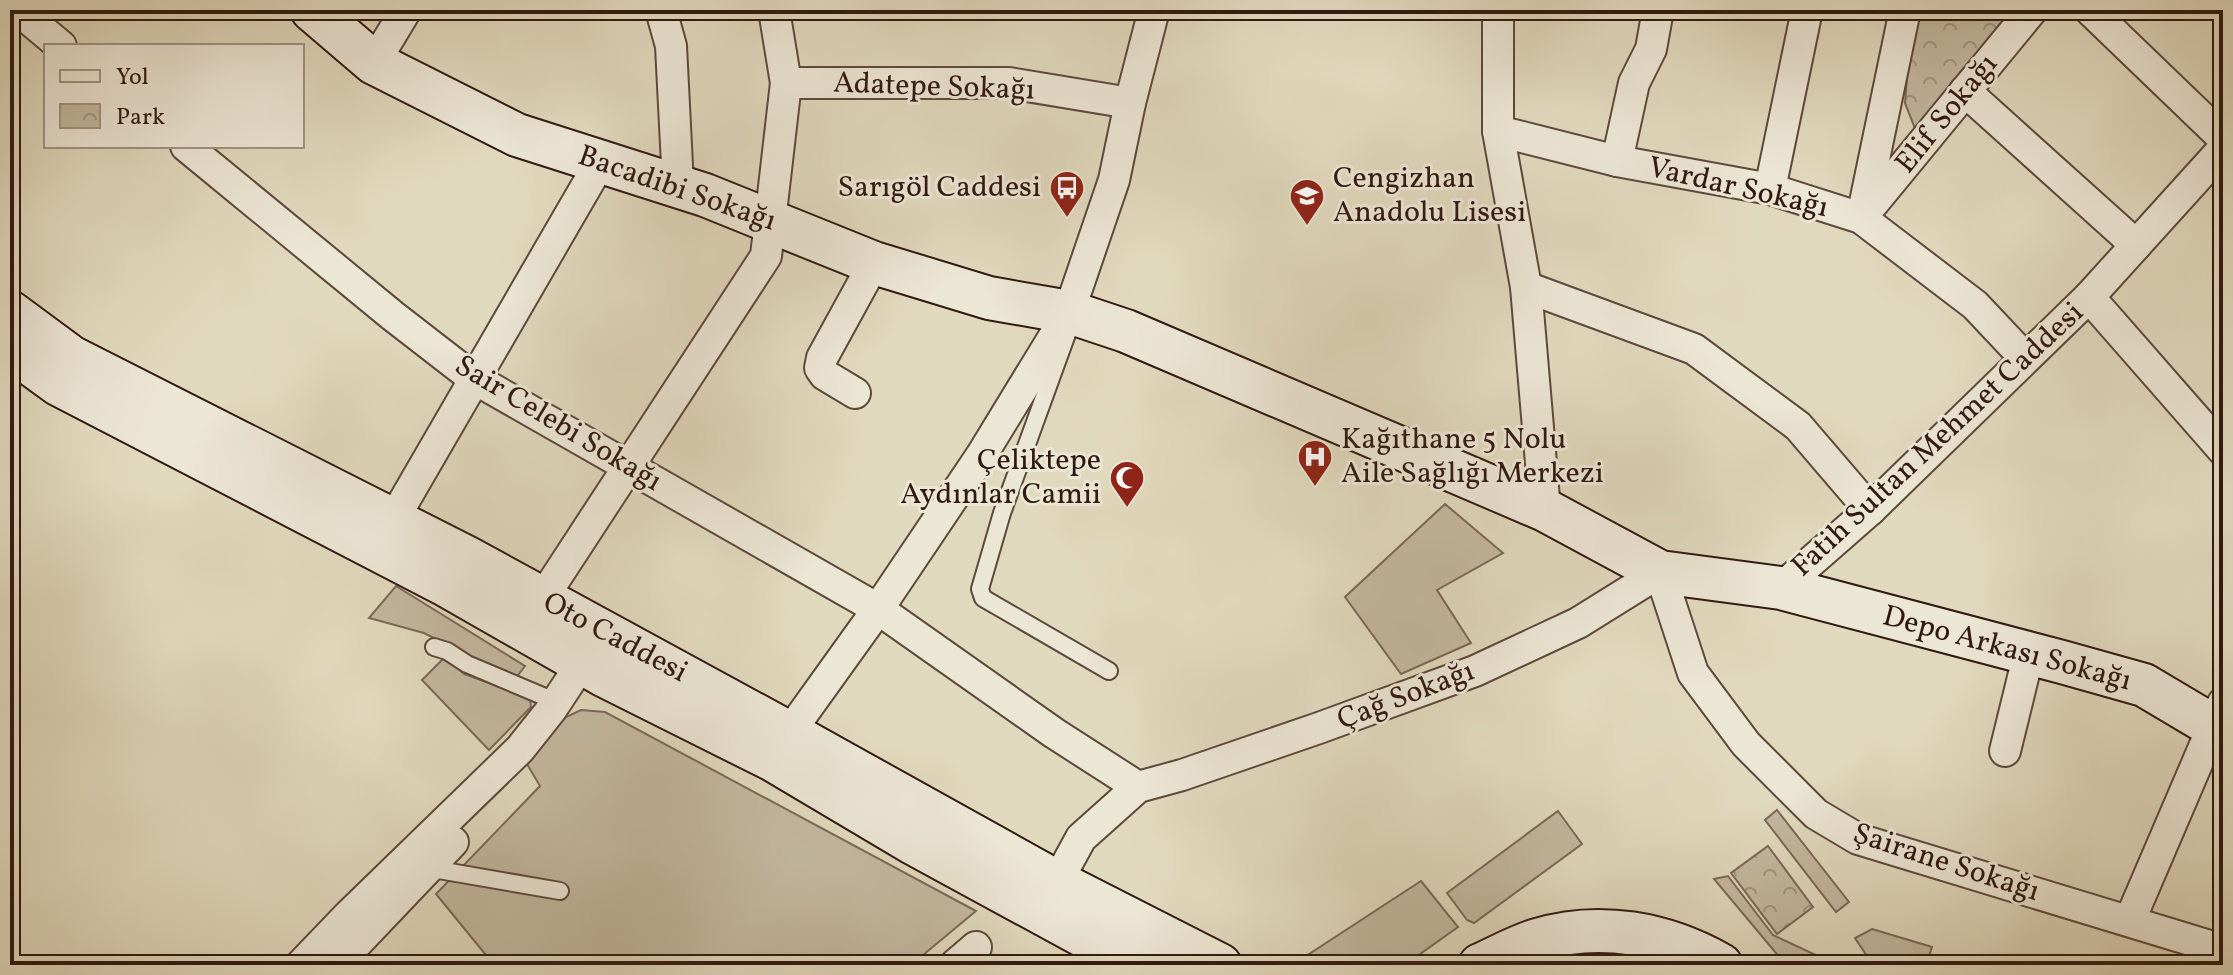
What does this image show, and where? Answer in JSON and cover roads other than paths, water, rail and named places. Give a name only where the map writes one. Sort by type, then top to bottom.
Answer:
[{"type":"street","points":[[18,10],[59,44]]},
{"type":"street","name":"Bacadibi Sokağı","points":[[312,10],[374,63],[517,135],[678,185],[874,263],[989,298],[1071,313]]},
{"type":"street","points":[[374,63],[406,10]]},
{"type":"street","points":[[661,10],[671,46],[678,185]]},
{"type":"street","points":[[542,599],[766,256],[786,83],[774,10]]},
{"type":"street","points":[[1137,965],[911,842],[781,746],[981,456],[1071,313],[1114,180],[1154,10]]},
{"type":"street","points":[[1498,10],[1498,131],[1526,287],[1545,510]]},
{"type":"street","points":[[1617,161],[1634,83],[1651,49],[1658,10]]},
{"type":"street","points":[[1770,189],[1807,10]]},
{"type":"street","points":[[1861,218],[1905,10]]},
{"type":"street","name":"Elif Sokağı","points":[[1861,218],[2032,10]]},
{"type":"street","points":[[2090,10],[2223,138]]},
{"type":"street","name":"Adatepe Sokağı","points":[[786,83],[1009,83],[1130,103]]},
{"type":"street","points":[[1965,91],[2136,245]]},
{"type":"street","name":"Vardar Sokağı","points":[[1498,131],[1617,161],[1770,189],[1861,218],[1975,305],[2025,358]]},
{"type":"street","name":"Sair Celebi Sokağı","points":[[188,148],[473,378],[878,609]]},
{"type":"street","name":"Fatih Sultan Mehmet Caddesi","points":[[1071,313],[1126,331],[1545,510],[1660,572],[1781,588],[1870,510],[2089,297],[2223,149]]},
{"type":"street","points":[[393,520],[601,161]]},
{"type":"street","points":[[855,393],[825,375],[820,368],[822,358],[874,263]]},
{"type":"street","points":[[1526,287],[1694,349],[1798,426],[1870,510]]},
{"type":"street","points":[[2089,297],[2223,450]]},
{"type":"street","name":"Oto Caddesi","points":[[10,312],[71,357],[542,599],[781,746]]},
{"type":"street","name":"Oto Caddesi","points":[[10,349],[58,384],[444,584],[582,663],[781,746],[1220,965]]},
{"type":"street","name":"Şairane Sokağı","points":[[1660,572],[1693,673],[1734,736],[1816,814],[1858,839],[2223,950]]},
{"type":"street","name":"Çağ Sokağı","points":[[1057,882],[1081,838],[1138,787],[1306,733],[1475,671],[1578,623],[1660,572]]},
{"type":"street","name":"Depo Arkası Sokağı","points":[[1781,588],[2144,685],[2220,721]]},
{"type":"street","points":[[878,609],[1054,733],[1138,787]]},
{"type":"street","points":[[2005,751],[2029,653]]},
{"type":"street","points":[[301,965],[520,749],[557,702],[582,663]]},
{"type":"street","points":[[2130,920],[2220,721]]},
{"type":"street","points":[[336,965],[516,777]]},
{"type":"street","points":[[1480,965],[1536,940],[1611,929],[1655,936],[1702,954],[1721,965]]},
{"type":"lane","points":[[1071,313],[1002,513],[980,589],[983,598],[1006,613],[1109,671]]},
{"type":"lane","points":[[434,647],[557,702]]},
{"type":"lane","points":[[427,868],[560,891]]},
{"type":"place","name":"Sarıgöl Caddesi","points":[[1067,219]]},
{"type":"place","name":"Cengizhan Anadolu Lisesi","points":[[1307,227]]},
{"type":"place","name":"Kağıthane 5 Nolu Aile Sağlığı Merkezi","points":[[1315,488]]},
{"type":"place","name":"Çeliktepe Aydınlar Camii","points":[[1127,509]]}]
